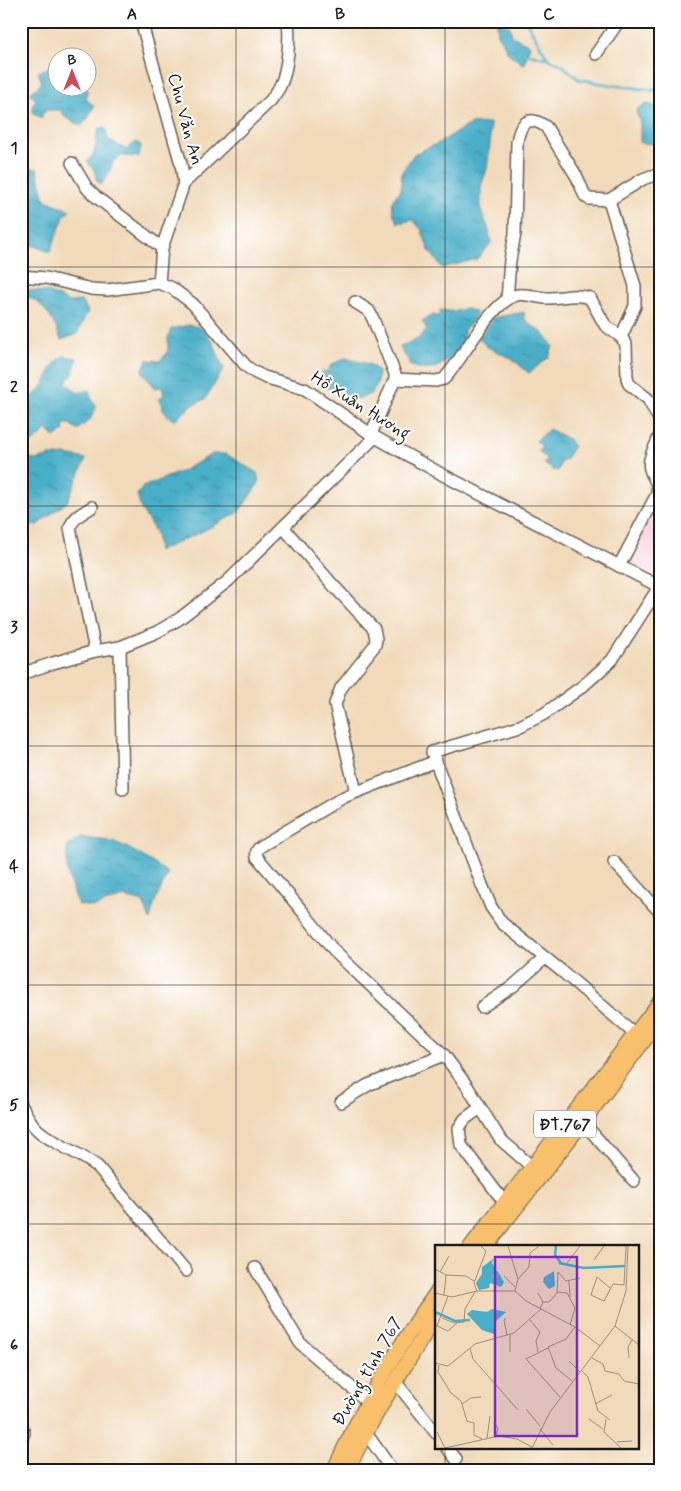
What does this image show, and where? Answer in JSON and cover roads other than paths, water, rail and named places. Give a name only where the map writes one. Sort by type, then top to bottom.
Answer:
[{"type":"main road","name":"ĐT.767","points":[[472,1245],[660,1002]]},
{"type":"main road","name":"ĐT.767","points":[[487,1245],[660,1020]]},
{"type":"main road","name":"Đường tỉnh 767","points":[[334,1470],[368,1402],[395,1355],[435,1295]]},
{"type":"main road","name":"Đường tỉnh 767","points":[[348,1470],[395,1381],[435,1318]]},
{"type":"street","name":"Chu Văn An","points":[[141,21],[181,164],[184,184],[162,248],[159,283]]},
{"type":"street","points":[[184,184],[272,100],[281,85],[288,48],[288,21]]},
{"type":"street","points":[[596,54],[619,21]]},
{"type":"street","points":[[507,300],[510,260],[515,234],[517,142],[519,131],[523,124],[529,120],[538,121],[546,127],[577,177],[585,196],[593,200],[609,200],[643,179],[651,176],[660,176]]},
{"type":"street","points":[[72,163],[87,188],[95,196],[162,248]]},
{"type":"street","points":[[609,200],[636,286],[635,306],[621,337]]},
{"type":"street","points":[[21,276],[46,278],[91,289],[108,290],[159,283]]},
{"type":"street","name":"Hồ Xuân Hương","points":[[159,283],[172,288],[193,304],[246,366],[254,372],[305,389],[373,435],[446,476],[659,587]]},
{"type":"street","points":[[395,379],[436,381],[444,379],[490,315],[507,300],[518,295],[544,298],[572,295],[582,296],[590,298],[605,325],[621,337],[626,344],[627,378],[629,384],[648,398],[660,421]]},
{"type":"street","points":[[21,674],[95,651],[120,647],[157,632],[179,619],[228,581],[373,435],[395,379],[392,365],[369,311],[355,302]]},
{"type":"street","points":[[619,566],[657,494],[658,487],[650,470],[649,462],[660,435]]},
{"type":"street","points":[[92,507],[77,517],[72,522],[70,528],[95,651]]},
{"type":"street","points":[[283,527],[374,629],[376,639],[374,645],[341,688],[335,704],[356,792]]},
{"type":"street","points":[[635,1034],[502,923],[491,907],[432,752],[520,726],[544,714],[595,677],[612,660],[659,587]]},
{"type":"street","points":[[120,647],[123,789]]},
{"type":"street","points":[[436,761],[344,797],[257,849],[255,852],[256,857],[334,951],[444,1055],[500,1140],[532,1167]]},
{"type":"street","points":[[614,862],[660,912]]},
{"type":"street","points":[[482,1007],[512,987],[545,958]]},
{"type":"street","points":[[341,1102],[368,1085],[444,1055]]},
{"type":"street","points":[[21,1105],[34,1126],[90,1160],[98,1167],[186,1271]]},
{"type":"street","points":[[480,1108],[465,1119],[459,1128],[461,1145],[504,1202]]},
{"type":"street","points":[[583,1122],[634,1181]]},
{"type":"street","points":[[255,1268],[300,1343],[368,1402]]},
{"type":"street","points":[[395,1381],[435,1432]]},
{"type":"street","points":[[21,1425],[24,1433],[21,1440]]},
{"type":"street","points":[[366,1433],[392,1470]]},
{"type":"street","points":[[448,1448],[456,1459]]},
{"type":"water","points":[[497,21],[510,27],[512,36],[530,45],[524,65],[507,52],[498,36]]},
{"type":"water","points":[[48,68],[48,98],[86,98],[94,106],[87,120],[81,126],[65,117],[60,110],[45,110],[41,118],[33,113],[33,104],[36,100],[30,93],[42,83],[38,72]]},
{"type":"water","points":[[646,104],[660,107],[660,144],[640,143],[640,124],[636,110]]},
{"type":"water","points":[[490,123],[487,169],[481,186],[481,211],[488,227],[491,243],[477,259],[442,268],[429,250],[421,229],[413,220],[398,223],[394,214],[392,206],[394,198],[401,190],[402,172],[414,154],[439,143],[470,124]]},
{"type":"water","points":[[99,128],[105,128],[108,139],[126,150],[136,142],[141,145],[139,157],[122,156],[113,161],[110,171],[101,185],[97,181],[94,170],[87,161],[94,153]]},
{"type":"water","points":[[21,164],[23,167],[37,169],[45,200],[70,210],[64,217],[50,252],[24,242],[31,238],[25,233],[21,234]]},
{"type":"water","points":[[21,289],[48,292],[69,302],[81,301],[88,311],[77,334],[61,340],[47,312],[36,301],[21,295]]},
{"type":"water","points":[[466,308],[477,313],[472,323],[464,329],[464,336],[459,349],[449,360],[429,369],[421,369],[409,365],[408,359],[403,354],[400,346],[418,339],[427,329],[422,321],[432,315],[440,316],[440,310],[455,311]]},
{"type":"water","points":[[524,312],[525,320],[544,334],[553,346],[549,357],[529,373],[512,359],[486,346],[479,338],[492,318]]},
{"type":"water","points":[[188,325],[196,326],[208,334],[224,369],[205,399],[192,405],[174,421],[163,411],[159,399],[164,395],[162,387],[155,388],[142,371],[147,360],[160,361],[168,351],[168,337],[171,329]]},
{"type":"water","points":[[63,356],[77,358],[73,374],[65,384],[78,393],[89,390],[91,398],[97,406],[90,420],[77,430],[70,424],[63,424],[64,431],[55,438],[47,429],[33,442],[21,443],[21,404],[42,387],[54,365]]},
{"type":"water","points":[[345,358],[372,365],[378,372],[377,384],[372,393],[361,398],[353,398],[339,392],[336,388],[326,388],[326,381],[322,372],[327,372],[331,365]]},
{"type":"water","points":[[549,429],[570,440],[573,447],[566,459],[561,461],[558,471],[544,464],[547,459],[539,452],[542,446],[536,441]]},
{"type":"water","points":[[213,454],[226,454],[257,473],[259,483],[238,513],[158,551],[156,533],[141,509],[137,495],[143,487],[182,471]]},
{"type":"water","points":[[21,455],[36,460],[50,456],[67,455],[86,459],[67,502],[37,525],[21,527]]},
{"type":"water","points":[[81,836],[108,840],[123,845],[168,873],[154,904],[150,920],[143,902],[123,897],[94,907],[79,905],[70,883],[66,861],[68,845]]},
{"type":"waterway","points":[[526,21],[547,57]]},
{"type":"waterway","points":[[528,54],[547,58],[562,65],[578,79],[660,91]]}]
